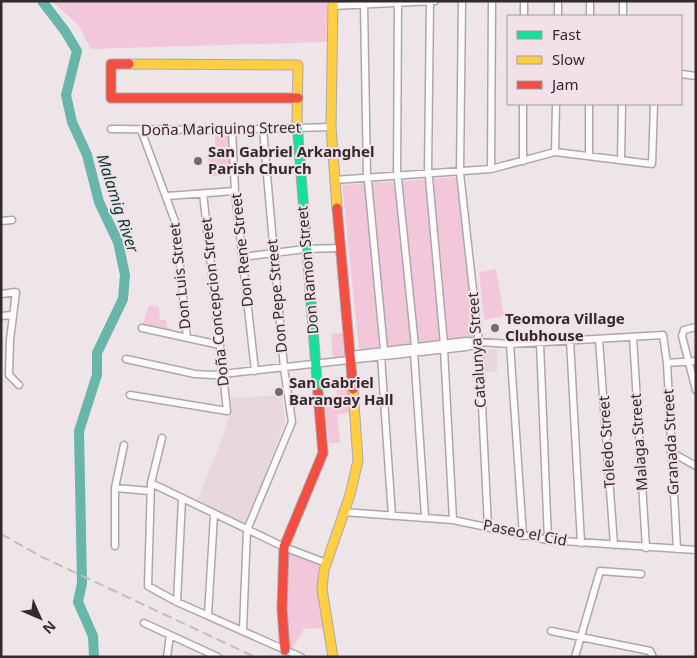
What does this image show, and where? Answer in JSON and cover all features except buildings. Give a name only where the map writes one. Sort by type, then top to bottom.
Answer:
[{"type":"street","points":[[333,657],[322,589],[326,563],[358,461],[331,127],[333,3],[364,4],[435,1]]},
{"type":"street","name":"Catalunya Street","points":[[462,1],[460,173],[480,343],[488,527]]},
{"type":"street","points":[[492,1],[492,169]]},
{"type":"street","points":[[524,1],[524,15]]},
{"type":"street","points":[[558,1],[558,15]]},
{"type":"street","points":[[590,1],[590,15]]},
{"type":"street","points":[[623,1],[623,15]]},
{"type":"street","points":[[430,2],[429,175],[444,346],[453,520]]},
{"type":"street","points":[[398,3],[398,178],[414,349],[425,516]]},
{"type":"street","points":[[364,4],[368,179],[382,353],[392,516]]},
{"type":"street","name":"Don Ramon Street","points":[[284,547],[323,453],[305,249],[297,128],[298,98],[298,65],[111,64],[111,98],[298,98]]},
{"type":"street","points":[[682,74],[696,76]]},
{"type":"street","points":[[523,105],[523,161]]},
{"type":"street","points":[[555,152],[556,105]]},
{"type":"street","points":[[589,105],[589,156]]},
{"type":"street","points":[[621,160],[622,105]]},
{"type":"street","points":[[334,180],[398,178],[492,169],[555,152],[652,164],[654,105]]},
{"type":"street","name":"Doña Mariquing Street","points":[[112,129],[232,130],[331,127]]},
{"type":"street","name":"Don Pepe Street","points":[[247,530],[256,513],[275,459],[292,422],[284,368],[263,129]]},
{"type":"street","name":"Don Luis Street","points":[[141,130],[167,196],[176,229],[187,338]]},
{"type":"street","name":"Don Rene Street","points":[[232,130],[235,190],[254,370]]},
{"type":"street","points":[[167,196],[235,190]]},
{"type":"street","name":"Doña Concepcion Street","points":[[130,395],[227,411],[203,193]]},
{"type":"street","points":[[1,221],[12,220]]},
{"type":"street","points":[[243,256],[305,249],[340,248]]},
{"type":"street","points":[[1,294],[16,292],[10,340],[9,375],[20,386]]},
{"type":"street","points":[[1,316],[13,315]]},
{"type":"street","points":[[696,327],[684,330],[682,336],[692,361],[696,390]]},
{"type":"street","points":[[142,328],[220,345]]},
{"type":"street","name":"Granada Street","points":[[633,337],[663,335],[667,363],[677,549]]},
{"type":"street","points":[[126,359],[204,375],[284,368],[351,357],[444,346],[633,337]]},
{"type":"street","name":"Malaga Street","points":[[633,337],[646,548]]},
{"type":"street","points":[[1,340],[10,340]]},
{"type":"street","points":[[570,340],[581,543]]},
{"type":"street","name":"Toledo Street","points":[[599,340],[614,545]]},
{"type":"street","points":[[540,342],[548,540]]},
{"type":"street","points":[[510,344],[523,536]]},
{"type":"street","points":[[667,363],[692,361]]},
{"type":"street","points":[[1,377],[9,375]]},
{"type":"street","points":[[162,438],[150,491],[147,584],[177,602],[242,629],[301,657]]},
{"type":"street","points":[[115,546],[115,488],[124,445]]},
{"type":"street","points":[[671,452],[696,466]]},
{"type":"street","points":[[151,483],[214,515],[284,547],[326,563]]},
{"type":"street","points":[[115,488],[150,491]]},
{"type":"street","points":[[177,602],[182,499]]},
{"type":"street","name":"Paseo el Cid","points":[[343,512],[392,516],[425,516],[548,540],[696,550]]},
{"type":"street","points":[[208,615],[214,515]]},
{"type":"street","points":[[242,629],[247,530]]},
{"type":"street","points":[[284,547],[282,609],[285,650]]},
{"type":"street","points":[[575,657],[600,571],[641,574]]},
{"type":"street","points":[[144,622],[200,653],[218,657]]},
{"type":"street","points":[[551,631],[650,651],[653,657]]},
{"type":"street","points":[[167,657],[170,635]]},
{"type":"shaded area","points":[[52,1],[327,1],[327,42],[91,49],[79,26]]},
{"type":"shaded area","points":[[215,132],[229,133],[232,173],[213,177],[208,158],[215,157]]},
{"type":"shaded area","points":[[459,177],[476,339],[359,349],[342,185]]},
{"type":"shaded area","points":[[496,269],[504,316],[484,320],[479,272]]},
{"type":"shaded area","points":[[149,305],[159,307],[160,320],[166,320],[167,327],[169,328],[168,332],[142,326]]},
{"type":"shaded area","points":[[343,333],[344,357],[333,358],[331,334]]},
{"type":"shaded area","points":[[482,349],[497,349],[497,372],[482,372]]},
{"type":"shaded area","points":[[348,376],[351,412],[337,415],[340,443],[329,443],[323,397],[337,395],[335,377]]},
{"type":"shaded area","points":[[282,395],[285,422],[246,525],[196,503],[223,436],[230,412],[229,398]]},
{"type":"shaded area","points":[[290,551],[319,564],[318,588],[324,628],[304,629],[293,648],[289,647],[286,616],[287,552]]},
{"type":"waterway","name":"Malamig River","points":[[42,1],[65,31],[77,51],[66,95],[72,122],[87,155],[99,202],[118,242],[125,275],[123,299],[97,353],[97,375],[79,431],[82,583],[78,602],[93,636],[94,657]]},
{"type":"railway","points":[[1,534],[42,557],[255,657]]},
{"type":"traffic: fast","points":[[297,122],[318,393]]},
{"type":"traffic: slow","points":[[333,1],[331,127],[337,208]]},
{"type":"traffic: slow","points":[[129,64],[298,65],[297,122]]},
{"type":"traffic: slow","points":[[333,657],[322,589],[324,570],[350,495],[358,461],[353,389]]},
{"type":"traffic: jam","points":[[129,64],[111,64],[111,98],[298,98]]},
{"type":"traffic: jam","points":[[337,208],[353,389]]},
{"type":"traffic: jam","points":[[285,650],[282,609],[284,547],[323,453],[318,393]]},
{"type":"place","name":"San Gabriel Arkanghel Parish Church","points":[[198,161]]},
{"type":"place","name":"Teomora Village Clubhouse","points":[[495,328]]},
{"type":"place","name":"San Gabriel Barangay Hall","points":[[279,392]]}]
